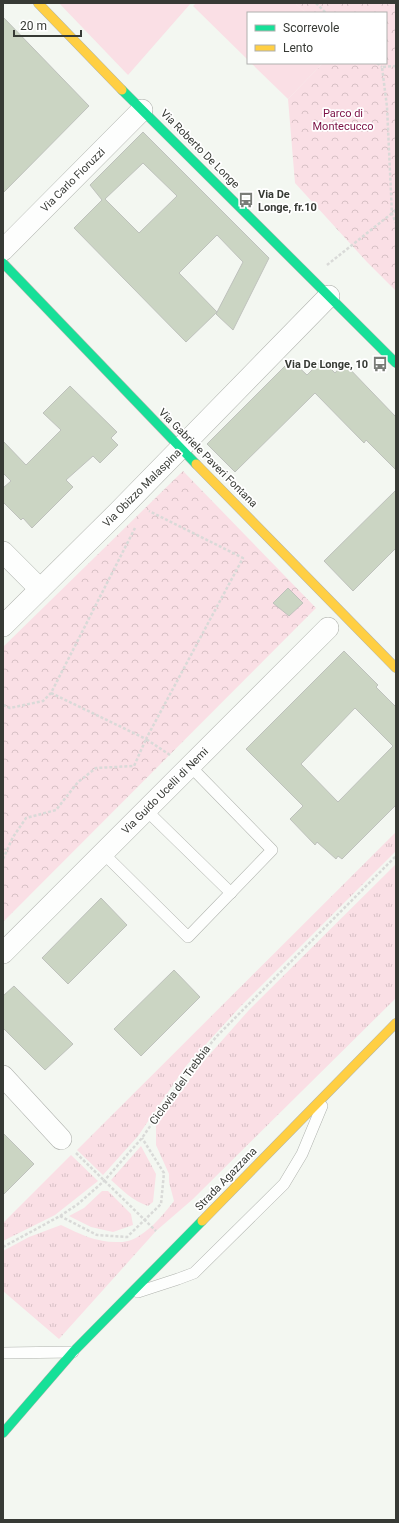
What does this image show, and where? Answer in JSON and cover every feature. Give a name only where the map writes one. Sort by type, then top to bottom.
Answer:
[{"type":"street","name":"Via Roberto De Longe","points":[[38,3],[142,110],[396,363]]},
{"type":"street","name":"Via Carlo Fioruzzi","points":[[3,250],[142,110]]},
{"type":"street","name":"Via Gabriele Paveri Fontana","points":[[3,263],[95,362],[396,668]]},
{"type":"street","name":"Via Obizzo Malaspina","points":[[3,626],[181,448],[329,296]]},
{"type":"street","points":[[3,552],[40,589]]},
{"type":"street","name":"Via Guido Ucelli di Nemi","points":[[3,953],[328,628]]},
{"type":"street","name":"Strada Agazzana","points":[[3,1433],[73,1352],[128,1294],[396,1023]]},
{"type":"street","points":[[3,1076],[61,1139]]},
{"type":"street","name":"Strada Agazzana","points":[[18,1402],[73,1352]]},
{"type":"lane","points":[[103,853],[188,937],[272,850],[190,766]]},
{"type":"lane","points":[[146,810],[231,892]]},
{"type":"lane","points":[[128,1294],[194,1273],[284,1184],[302,1154],[328,1093]]},
{"type":"lane","points":[[3,1353],[73,1352]]},
{"type":"path","points":[[316,3],[325,12]]},
{"type":"path","points":[[379,64],[382,67],[388,107],[392,214],[396,223]]},
{"type":"path","points":[[382,67],[396,66]]},
{"type":"path","points":[[311,277],[396,210]]},
{"type":"path","points":[[3,858],[13,837],[26,818],[56,810],[78,782],[96,768],[134,766],[146,740],[243,558],[145,509]]},
{"type":"path","points":[[3,705],[10,708],[43,701],[50,693],[138,523]]},
{"type":"path","points":[[50,693],[146,740],[170,755]]},
{"type":"path","name":"Ciclovia del Trebbia","points":[[3,1246],[60,1216],[78,1204],[104,1181],[142,1138],[188,1071],[217,1036],[396,856]]},
{"type":"path","points":[[60,1216],[97,1235],[127,1238],[161,1204],[164,1173],[142,1138]]},
{"type":"path","points":[[61,1139],[156,1231]]},
{"type":"green space","points":[[59,3],[191,3],[128,75]]},
{"type":"green space","points":[[196,3],[295,3],[305,12],[247,12],[247,59],[193,6]]},
{"type":"green space","name":"Parco di Montecucco","points":[[295,3],[396,3],[396,291],[367,262],[295,183],[288,99],[322,64],[387,64],[387,12],[305,12]]},
{"type":"green space","points":[[252,64],[322,64],[288,99]]},
{"type":"green space","points":[[183,471],[316,608],[3,922],[3,647]]},
{"type":"green space","points":[[396,832],[396,851],[240,1007],[186,1066],[138,1136],[103,1175],[77,1150]]},
{"type":"green space","points":[[396,864],[396,998],[193,1199],[156,1231],[59,1339],[3,1291],[3,1251],[29,1237],[61,1225],[94,1239],[108,1242],[127,1241],[148,1230],[174,1201],[169,1182],[169,1174],[156,1145],[156,1124],[203,1062],[249,1010]]},
{"type":"green space","points":[[141,1146],[156,1174],[153,1202],[148,1206],[133,1198],[111,1180]]},
{"type":"green space","points":[[71,1155],[98,1181],[55,1215],[3,1241],[3,1223]]},
{"type":"green space","points":[[102,1191],[108,1191],[131,1214],[133,1225],[113,1232],[91,1227],[69,1216],[84,1208]]},
{"type":"building","points":[[3,17],[89,106],[3,193]]},
{"type":"building","points":[[143,132],[269,258],[233,330],[216,314],[243,262],[217,235],[179,273],[217,312],[186,342],[74,228],[102,200],[90,185]],"holes":[[[143,163],[177,196],[139,233],[105,199]]]},
{"type":"building","points":[[291,360],[307,375],[322,360],[335,373],[344,363],[396,417],[396,470],[366,440],[364,443],[315,393],[235,472],[207,444]]},
{"type":"building","points":[[70,386],[117,432],[111,438],[118,445],[100,463],[93,456],[66,480],[73,487],[32,528],[23,518],[21,520],[3,502],[3,488],[11,481],[3,473],[3,441],[26,465],[61,430],[43,413]]},
{"type":"building","points":[[396,490],[396,548],[353,591],[324,561]]},
{"type":"building","points":[[288,588],[303,603],[289,616],[273,603]]},
{"type":"building","points":[[344,651],[378,685],[376,687],[396,707],[396,805],[342,859],[338,856],[336,859],[317,842],[315,845],[290,819],[303,806],[246,749]],"holes":[[[355,708],[393,746],[338,802],[301,764]]]},
{"type":"building","points":[[101,898],[127,925],[68,984],[42,958]]},
{"type":"building","points":[[174,970],[200,997],[141,1056],[114,1029]]},
{"type":"building","points":[[14,986],[73,1044],[45,1070],[3,1028],[3,996]]},
{"type":"building","points":[[3,1133],[34,1164],[3,1195]]},
{"type":"traffic: fast","points":[[122,90],[396,363]]},
{"type":"traffic: fast","points":[[3,263],[196,464]]},
{"type":"traffic: fast","points":[[3,1433],[73,1352],[202,1221]]},
{"type":"traffic: slow","points":[[38,3],[122,90]]},
{"type":"traffic: slow","points":[[196,464],[396,668]]},
{"type":"traffic: slow","points":[[202,1221],[396,1023]]},
{"type":"place","name":"Via De Longe, fr.10","points":[[246,200]]},
{"type":"place","name":"Via De Longe, 10","points":[[380,364]]}]
